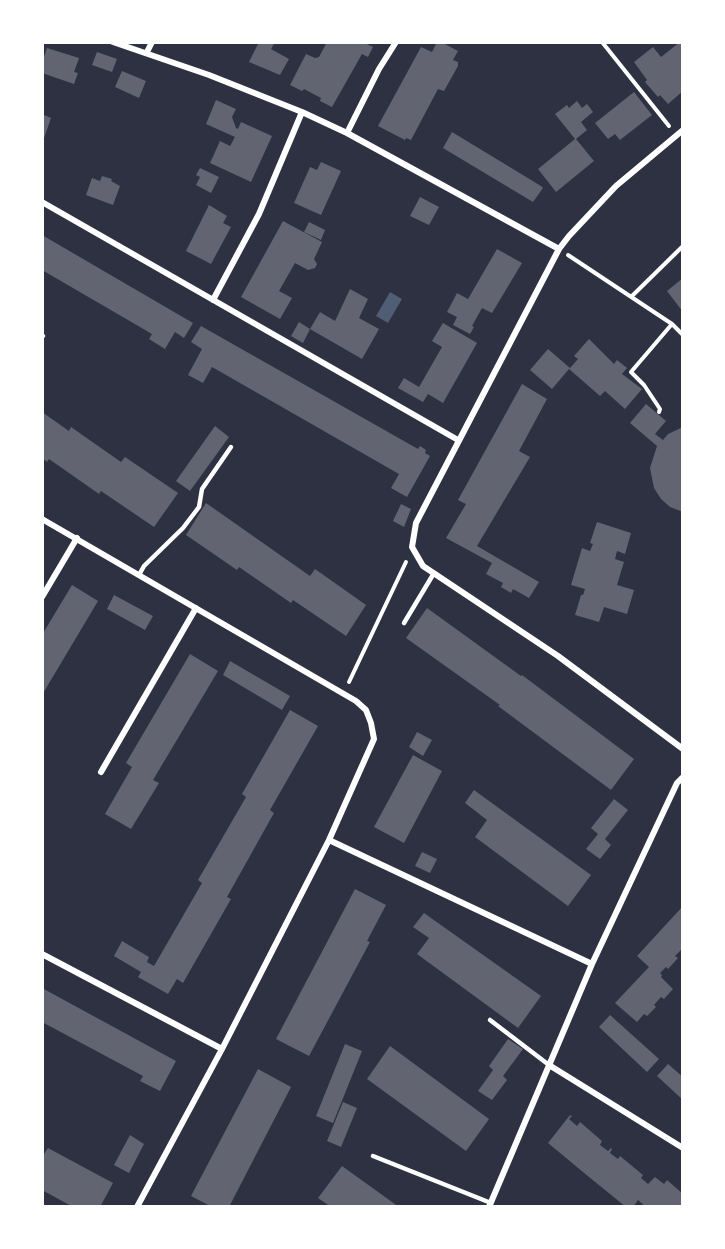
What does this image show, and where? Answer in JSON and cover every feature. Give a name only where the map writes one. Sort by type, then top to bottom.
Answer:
[{"type":"street","points":[[113,42],[147,52],[302,112],[346,133],[559,249]]},
{"type":"street","points":[[147,52],[152,42]]},
{"type":"street","points":[[346,133],[379,69],[396,42]]},
{"type":"street","points":[[213,300],[259,214],[302,112]]},
{"type":"street","points":[[683,130],[616,186],[559,249],[416,523],[412,548],[423,566],[558,656],[683,749]]},
{"type":"street","points":[[42,202],[458,440]]},
{"type":"street","points":[[42,519],[356,701],[366,710],[374,739],[329,840],[222,1049],[137,1207]]},
{"type":"street","points":[[42,597],[76,538]]},
{"type":"street","points":[[101,772],[196,608]]},
{"type":"street","points":[[490,1205],[592,964],[677,783],[683,777]]},
{"type":"street","points":[[329,840],[592,964]]},
{"type":"street","points":[[42,954],[222,1049]]},
{"type":"street","points":[[549,1065],[683,1148]]},
{"type":"lane","points":[[139,575],[144,566],[183,528],[199,507],[202,489],[231,447]]},
{"type":"lane","points":[[404,624],[434,573]]},
{"type":"lane","points":[[490,1020],[549,1065]]},
{"type":"lane","points":[[373,1156],[490,1205]]},
{"type":"path","points":[[602,42],[676,135]]},
{"type":"path","points":[[632,297],[683,246]]},
{"type":"path","points":[[559,249],[672,324],[683,335]]},
{"type":"path","points":[[659,412],[660,409],[645,385],[631,372],[672,324]]},
{"type":"path","points":[[343,694],[412,548]]},
{"type":"water","points":[[390,292],[402,299],[388,323],[376,316]]},
{"type":"building","points":[[259,42],[275,42],[271,49],[289,59],[280,75],[249,62]]},
{"type":"building","points":[[327,42],[368,42],[367,44],[373,47],[368,57],[362,54],[332,107],[304,89],[302,91],[290,85],[306,54],[315,58],[319,57]]},
{"type":"building","points":[[437,42],[458,51],[453,60],[458,62],[458,66],[444,91],[438,89],[411,140],[406,138],[405,140],[378,126],[421,47],[432,52]]},
{"type":"building","points":[[683,42],[683,91],[668,104],[660,95],[658,97],[645,82],[647,80],[634,62],[653,47],[661,57]]},
{"type":"building","points":[[47,48],[79,58],[74,72],[78,73],[74,84],[42,73],[42,63]]},
{"type":"building","points":[[97,52],[117,59],[112,72],[92,65]]},
{"type":"building","points":[[122,71],[146,81],[139,98],[115,87]]},
{"type":"building","points":[[634,92],[652,115],[620,140],[615,134],[608,139],[595,123]]},
{"type":"building","points":[[216,100],[236,109],[232,117],[236,128],[238,129],[241,122],[272,136],[251,182],[210,163],[220,141],[230,146],[235,137],[206,124]]},
{"type":"building","points":[[577,101],[582,108],[587,104],[593,112],[581,122],[587,130],[576,139],[594,161],[556,192],[538,169],[575,139],[555,114],[567,105],[569,108]]},
{"type":"building","points":[[42,114],[51,118],[42,144]]},
{"type":"building","points":[[452,132],[541,186],[543,188],[533,202],[443,148]]},
{"type":"building","points":[[321,162],[341,171],[321,215],[294,203],[310,167],[317,170]]},
{"type":"building","points":[[200,168],[219,177],[211,193],[196,185],[200,177],[196,175]]},
{"type":"building","points":[[102,176],[112,179],[111,181],[120,186],[113,205],[86,195],[92,178],[100,181]]},
{"type":"building","points":[[420,197],[439,207],[429,225],[410,216]]},
{"type":"building","points":[[209,205],[227,216],[223,223],[231,227],[211,264],[186,251]]},
{"type":"building","points":[[283,221],[322,242],[314,259],[317,264],[315,268],[308,270],[295,263],[279,291],[292,298],[280,319],[241,297]]},
{"type":"building","points":[[309,222],[325,230],[321,240],[304,232]]},
{"type":"building","points":[[42,235],[193,323],[184,338],[175,332],[165,349],[149,339],[152,334],[42,270]]},
{"type":"building","points":[[497,249],[522,263],[492,313],[482,308],[470,334],[453,325],[457,317],[447,312],[457,293],[468,299]]},
{"type":"building","points":[[683,278],[683,312],[667,291]]},
{"type":"building","points":[[350,289],[368,299],[359,318],[379,329],[362,359],[310,329],[320,312],[335,321]]},
{"type":"building","points":[[299,322],[310,329],[303,343],[291,336]]},
{"type":"building","points":[[443,323],[477,343],[443,403],[428,394],[423,402],[398,388],[404,378],[419,387],[442,347],[432,341]]},
{"type":"building","points":[[201,326],[418,449],[420,446],[426,450],[425,453],[430,456],[407,497],[391,488],[399,474],[212,367],[203,383],[188,375],[202,349],[191,342]]},
{"type":"building","points":[[589,339],[614,364],[617,360],[627,368],[622,374],[642,389],[625,409],[605,391],[600,396],[569,369],[552,389],[530,370],[548,349],[570,368],[578,359],[574,356]]},
{"type":"building","points":[[522,384],[547,399],[519,451],[530,457],[477,546],[539,582],[529,598],[513,589],[511,593],[501,587],[503,583],[486,574],[492,563],[446,538],[466,504],[458,500]]},
{"type":"building","points":[[646,404],[666,421],[655,434],[663,440],[668,434],[683,427],[683,512],[670,507],[654,488],[650,468],[657,446],[630,423]]},
{"type":"building","points":[[42,412],[69,431],[71,427],[121,462],[125,457],[178,493],[154,527],[101,491],[99,494],[49,459],[47,462],[42,458]]},
{"type":"building","points":[[215,426],[229,437],[190,491],[176,481]]},
{"type":"building","points":[[206,503],[310,576],[315,569],[366,605],[346,636],[293,600],[291,603],[239,567],[237,570],[186,535]]},
{"type":"building","points":[[401,504],[411,509],[404,527],[393,521]]},
{"type":"building","points":[[597,522],[631,533],[625,554],[617,551],[615,559],[624,562],[617,585],[634,590],[627,614],[604,607],[599,622],[575,615],[585,589],[571,585],[582,548],[590,551],[593,544],[590,543]]},
{"type":"building","points":[[72,585],[98,601],[42,695],[42,635]]},
{"type":"building","points":[[114,595],[153,616],[145,630],[107,609]]},
{"type":"building","points":[[427,608],[522,675],[634,759],[611,790],[498,706],[500,705],[406,638]]},
{"type":"building","points":[[190,654],[218,671],[153,780],[159,783],[131,829],[105,814],[132,767],[126,763]]},
{"type":"building","points":[[230,661],[290,696],[282,710],[223,675]]},
{"type":"building","points":[[290,710],[318,726],[270,810],[274,813],[227,897],[231,899],[183,983],[177,979],[168,994],[138,977],[141,972],[114,956],[122,941],[149,957],[147,962],[154,966],[202,883],[198,880],[246,797],[242,794]]},
{"type":"building","points":[[417,732],[432,740],[423,756],[409,747]]},
{"type":"building","points":[[413,755],[442,771],[404,843],[374,827]]},
{"type":"building","points":[[474,790],[591,875],[568,906],[475,837],[487,820],[465,803]]},
{"type":"building","points":[[614,799],[628,810],[605,839],[611,845],[600,859],[586,849],[598,834],[591,828]]},
{"type":"building","points":[[422,852],[437,859],[430,873],[415,866]]},
{"type":"building","points":[[355,889],[386,905],[367,941],[370,942],[309,1056],[276,1039]]},
{"type":"building","points":[[683,906],[683,948],[675,956],[678,958],[668,969],[666,967],[660,973],[673,989],[664,999],[661,997],[654,1005],[656,1007],[647,1016],[644,1014],[637,1022],[615,1003],[649,967],[637,956]]},
{"type":"building","points":[[424,913],[541,996],[518,1028],[417,954],[429,938],[413,927]]},
{"type":"building","points":[[42,988],[176,1061],[160,1091],[140,1081],[143,1076],[42,1022]]},
{"type":"building","points":[[610,1015],[659,1059],[647,1072],[599,1027]]},
{"type":"building","points":[[508,1039],[523,1049],[503,1076],[507,1080],[492,1100],[478,1091],[493,1070],[489,1066]]},
{"type":"building","points":[[345,1044],[362,1051],[333,1123],[316,1116]]},
{"type":"building","points":[[390,1046],[489,1119],[466,1151],[367,1079]]},
{"type":"building","points":[[668,1064],[683,1077],[683,1100],[657,1076]]},
{"type":"building","points":[[258,1069],[291,1087],[229,1207],[212,1207],[191,1196]]},
{"type":"building","points":[[343,1102],[357,1108],[341,1147],[327,1141]]},
{"type":"building","points":[[570,1115],[572,1116],[569,1119],[577,1126],[580,1122],[602,1141],[600,1145],[608,1151],[611,1148],[610,1153],[618,1159],[620,1156],[643,1175],[641,1178],[648,1184],[655,1177],[664,1184],[667,1180],[683,1194],[683,1207],[646,1207],[638,1200],[633,1207],[626,1207],[589,1177],[548,1143]]},
{"type":"building","points":[[130,1135],[144,1144],[129,1173],[114,1165]]},
{"type":"building","points":[[48,1148],[113,1183],[100,1207],[73,1207],[42,1190],[42,1157]]},
{"type":"building","points":[[342,1166],[399,1207],[331,1207],[318,1198]]}]
